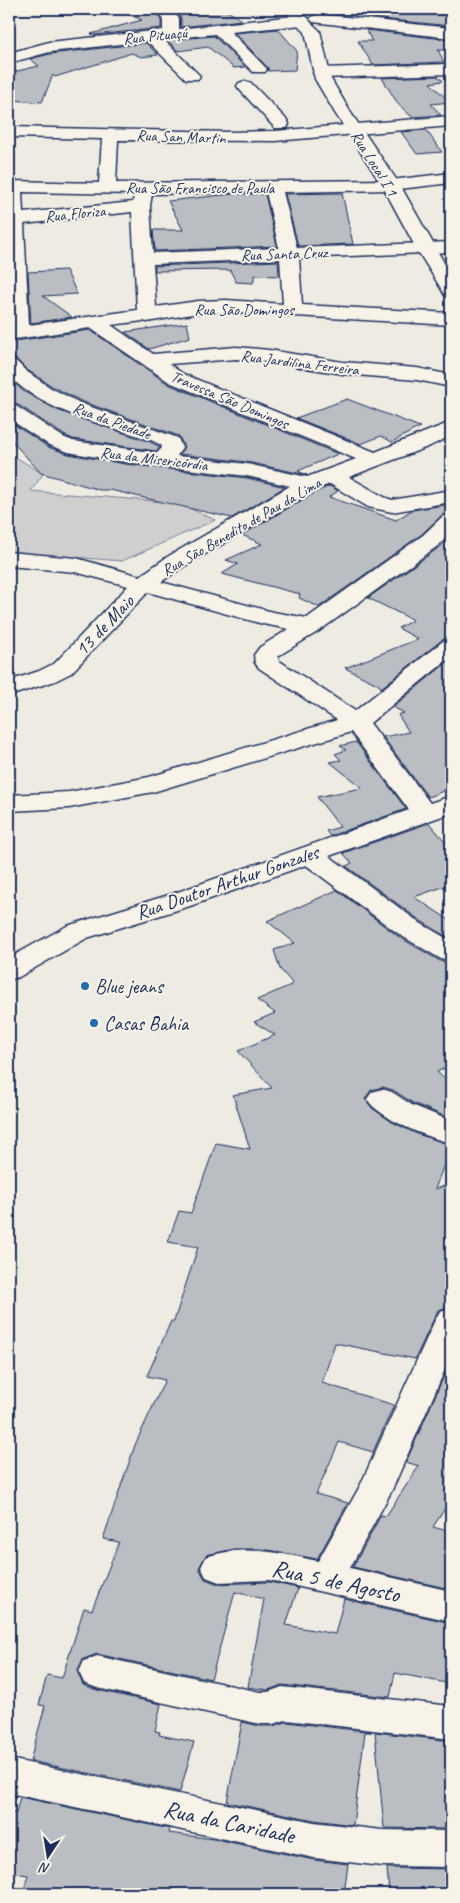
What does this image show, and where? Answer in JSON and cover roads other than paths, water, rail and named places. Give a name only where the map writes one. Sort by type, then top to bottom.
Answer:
[{"type":"street","points":[[165,9],[171,19],[171,34]]},
{"type":"street","points":[[289,9],[314,20]]},
{"type":"street","name":"Rua Pituaçú","points":[[9,58],[49,47],[314,20],[451,33]]},
{"type":"street","name":"Rua Local I 1","points":[[314,20],[321,73],[354,129],[391,185],[425,248],[451,290]]},
{"type":"street","points":[[218,29],[259,69]]},
{"type":"street","points":[[151,36],[192,76]]},
{"type":"street","points":[[321,73],[451,69]]},
{"type":"street","points":[[245,86],[281,124]]},
{"type":"street","name":"Rua San Martin","points":[[9,132],[230,137],[451,121]]},
{"type":"street","points":[[107,188],[110,166],[110,133]]},
{"type":"street","name":"Rua São Francisco de Paula","points":[[11,186],[107,188],[142,197],[273,187],[391,185],[451,178]]},
{"type":"street","points":[[11,186],[15,334]]},
{"type":"street","points":[[273,187],[289,253],[293,309]]},
{"type":"street","points":[[142,197],[146,316]]},
{"type":"street","name":"Rua Floriza","points":[[12,219],[142,197]]},
{"type":"street","name":"Rua Santa Cruz","points":[[144,259],[451,246]]},
{"type":"street","name":"Rua São Domingos","points":[[15,334],[198,308],[226,306],[451,319]]},
{"type":"street","name":"Travessa São Domingos","points":[[95,323],[148,360],[194,387],[373,459]]},
{"type":"street","name":"Rua Jardilina Ferreira","points":[[148,360],[236,353],[269,356],[343,368],[418,374],[451,381]]},
{"type":"street","name":"Rua da Piedade","points":[[12,373],[72,407],[166,439],[171,442],[172,448],[163,460]]},
{"type":"street","name":"Rua da Misericórdia","points":[[9,410],[56,441],[68,446],[106,453],[247,470],[309,484]]},
{"type":"street","name":"Rua São Benedito de Pau da Lima","points":[[144,583],[175,562],[220,538],[309,484],[330,474],[423,442],[451,428]]},
{"type":"street","points":[[330,474],[376,502],[392,506],[451,496]]},
{"type":"street","points":[[424,813],[356,722],[267,663],[266,655],[311,626],[431,540],[451,521]]},
{"type":"street","name":"Rua São Benedito de Pau da Lima","points":[[9,559],[76,565],[271,619],[311,626]]},
{"type":"street","name":"13 de Maio","points":[[9,689],[47,676],[63,668],[144,583]]},
{"type":"street","points":[[9,803],[69,800],[145,785],[356,722],[451,646]]},
{"type":"street","name":"Rua Doutor Arthur Gonzales","points":[[9,972],[19,964],[77,932],[181,900],[451,804]]},
{"type":"street","points":[[310,855],[410,929],[451,953]]},
{"type":"street","points":[[9,949],[77,932]]},
{"type":"street","points":[[382,1100],[402,1112],[451,1134]]},
{"type":"street","points":[[326,1579],[375,1490],[451,1320]]},
{"type":"street","name":"Rua 5 de Agosto","points":[[219,1567],[269,1565],[451,1606]]},
{"type":"street","points":[[97,1672],[260,1708],[273,1708],[282,1703],[451,1723]]},
{"type":"street","name":"Rua da Caridade","points":[[9,1776],[179,1811],[270,1833],[361,1847],[410,1850],[451,1849]]},
{"type":"place","name":"Blue jeans","points":[[85,986]]},
{"type":"place","name":"Casas Bahia","points":[[94,1023]]}]
